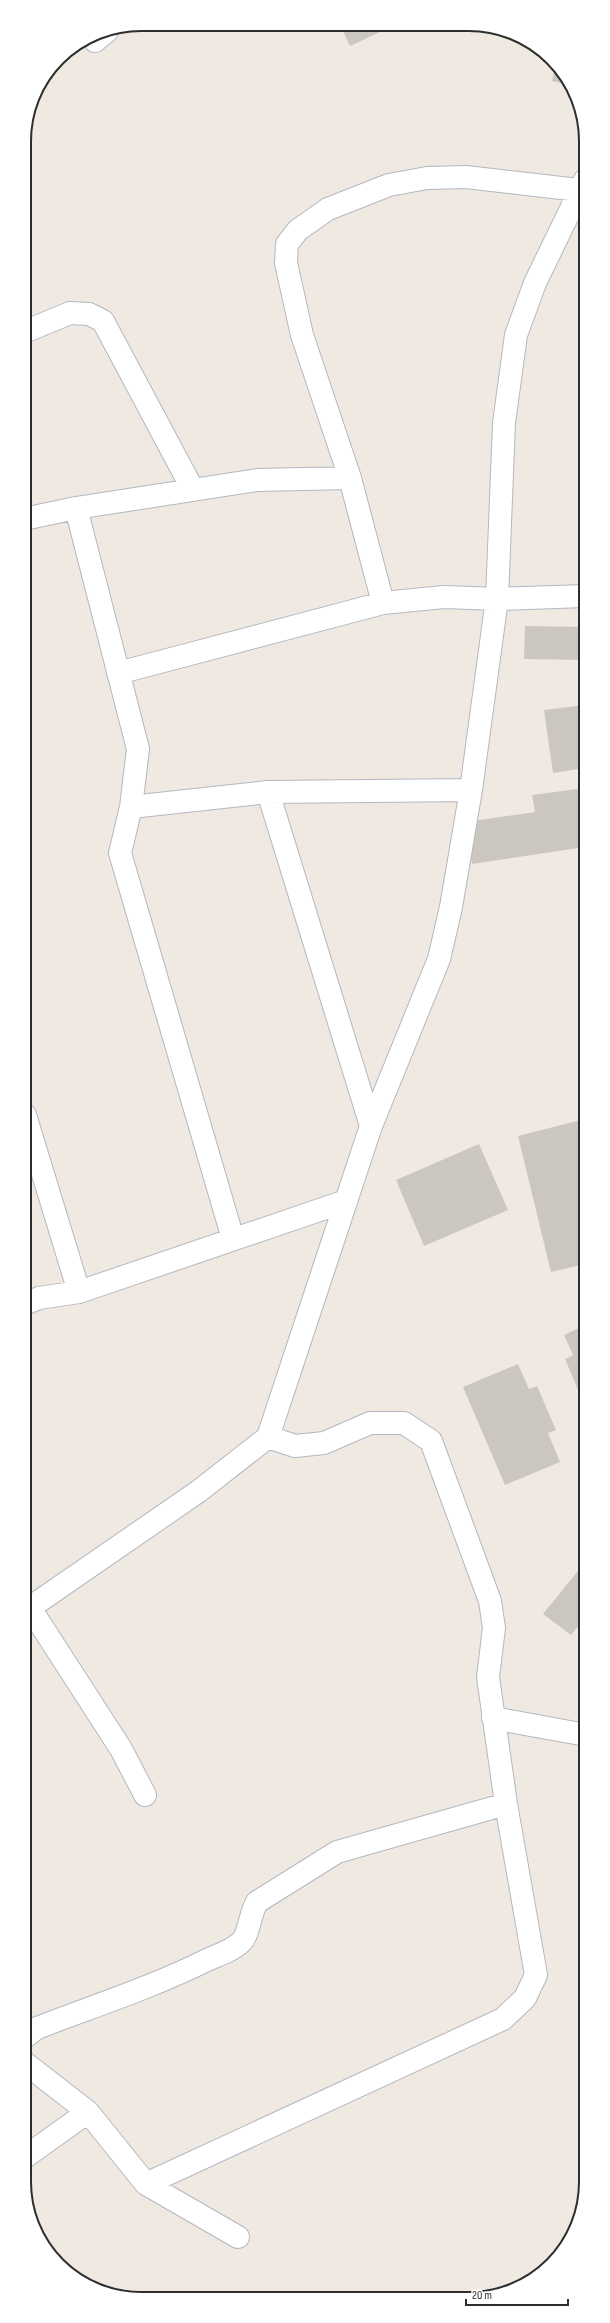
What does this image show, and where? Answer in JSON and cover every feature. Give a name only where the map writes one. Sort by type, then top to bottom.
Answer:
[{"type":"street","points":[[383,603],[350,478],[302,335],[286,263],[287,244],[298,230],[328,209],[389,185],[427,178],[466,177],[579,185]]},
{"type":"street","points":[[31,1606],[199,1491],[268,1437],[371,1126],[438,959],[450,907],[471,790],[497,598],[504,423],[516,336],[535,283],[579,191]]},
{"type":"street","points":[[31,329],[70,313],[88,314],[103,321],[194,490]]},
{"type":"street","points":[[31,518],[76,508],[257,480],[350,478]]},
{"type":"street","points":[[76,508],[138,749],[131,807],[120,853],[233,1239]]},
{"type":"street","points":[[118,673],[383,603],[444,597],[497,598],[579,596]]},
{"type":"street","points":[[131,807],[268,792],[471,790]]},
{"type":"street","points":[[268,792],[371,1126]]},
{"type":"street","points":[[31,1135],[79,1292]]},
{"type":"street","points":[[31,1301],[39,1298],[79,1292],[346,1202]]},
{"type":"street","points":[[146,2184],[503,2019],[525,1998],[536,1975],[506,1804],[493,1718],[488,1677],[494,1628],[490,1601],[431,1441],[404,1423],[370,1424],[324,1443],[295,1446],[268,1437]]},
{"type":"street","points":[[31,1615],[121,1749],[146,1795]]},
{"type":"street","points":[[493,1718],[579,1733]]},
{"type":"street","points":[[31,2032],[37,2028],[190,1968],[234,1947],[243,1941],[249,1928],[251,1912],[256,1902],[337,1852],[506,1804]]},
{"type":"street","points":[[31,2068],[88,2112],[146,2184],[238,2237]]},
{"type":"street","points":[[31,2153],[88,2112]]},
{"type":"building","points":[[343,31],[382,31],[350,46]]},
{"type":"building","points":[[554,71],[563,83],[552,81]]},
{"type":"building","points":[[525,626],[579,627],[579,660],[524,659]]},
{"type":"building","points":[[579,706],[579,769],[553,773],[544,710]]},
{"type":"building","points":[[579,789],[579,848],[472,864],[466,822],[535,812],[532,795]]},
{"type":"building","points":[[579,1121],[579,1265],[551,1272],[518,1136]]},
{"type":"building","points":[[479,1144],[508,1210],[424,1246],[396,1180]]},
{"type":"building","points":[[579,1328],[579,1392],[565,1359],[573,1355],[564,1335]]},
{"type":"building","points":[[518,1364],[529,1389],[537,1386],[556,1430],[548,1433],[560,1462],[505,1485],[463,1387]]},
{"type":"building","points":[[579,1570],[579,1625],[571,1635],[543,1614]]}]
